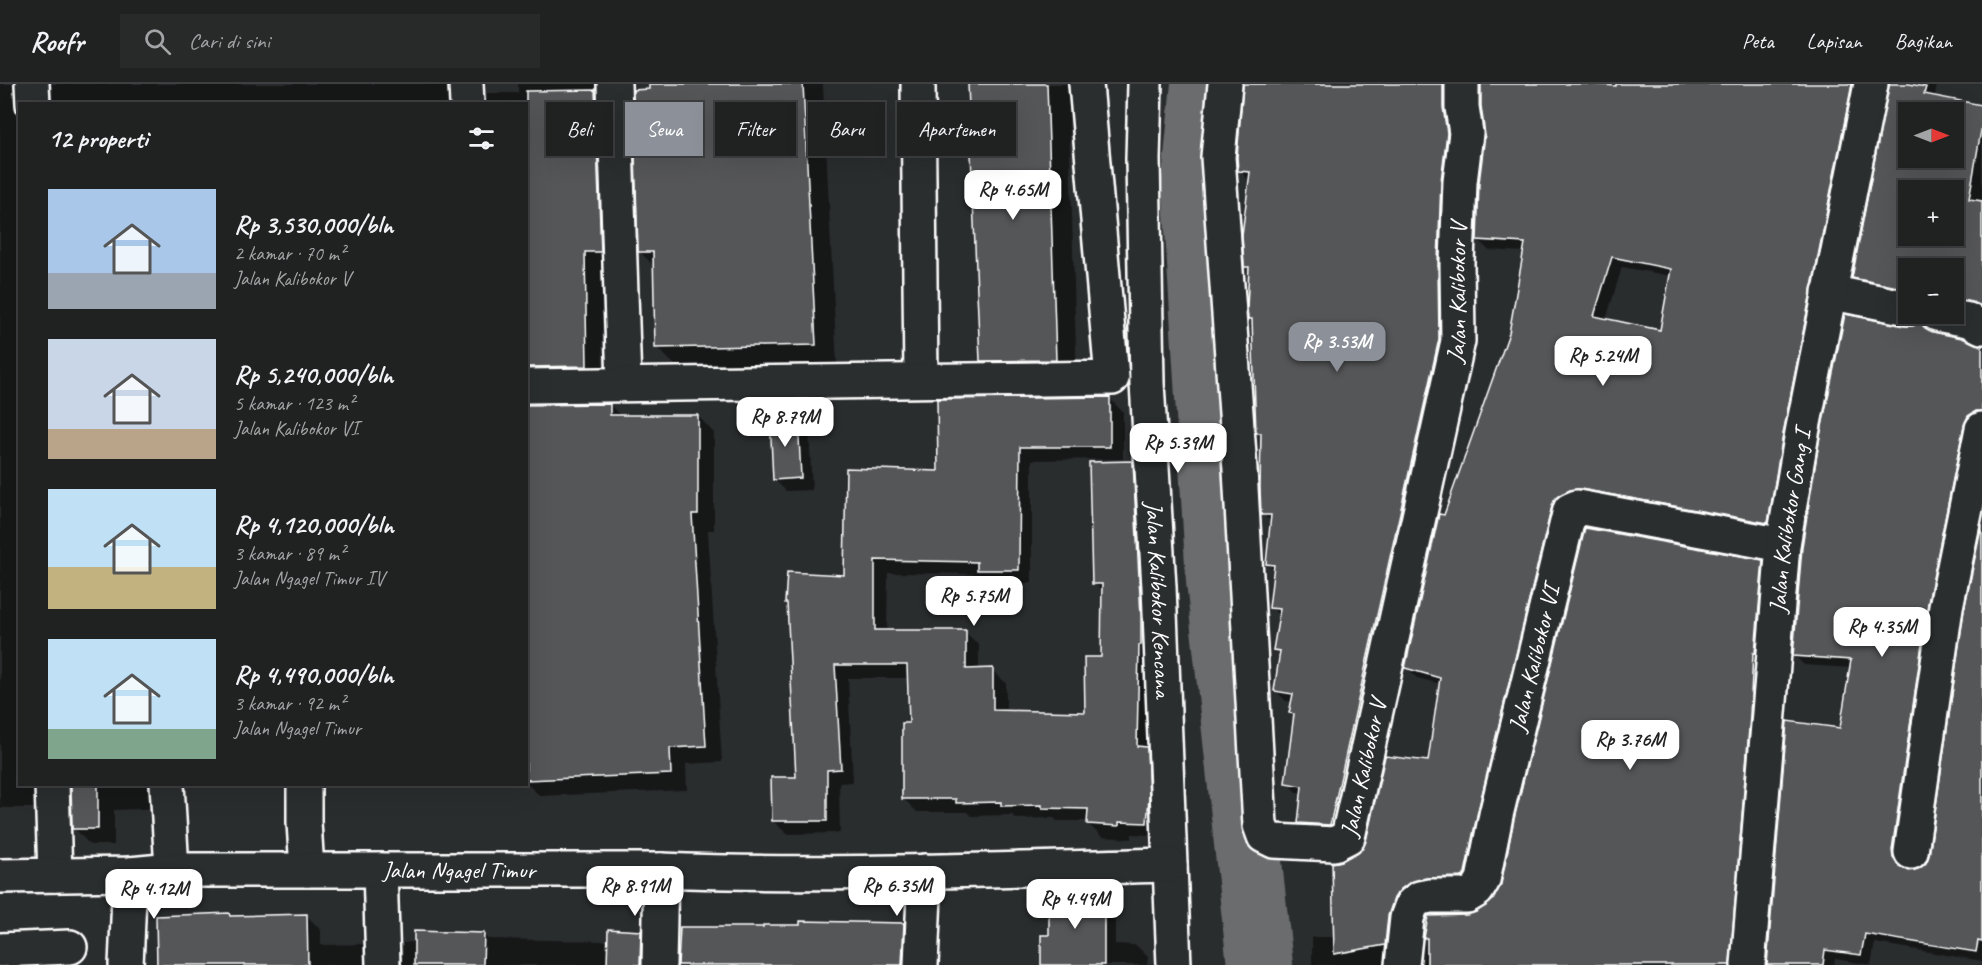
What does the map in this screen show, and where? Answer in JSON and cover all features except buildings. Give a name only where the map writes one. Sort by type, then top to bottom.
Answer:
[{"type":"street","points":[[32,84],[33,102]]},
{"type":"street","points":[[466,84],[467,102]]},
{"type":"street","points":[[614,84],[624,383]]},
{"type":"street","points":[[918,84],[921,379]]},
{"type":"street","points":[[528,386],[1112,378],[1086,84]]},
{"type":"street","name":"Jalan Kalibokor Kencana","points":[[1145,84],[1143,159],[1147,383],[1159,587],[1174,965]]},
{"type":"street","name":"Jalan Kalibokor V","points":[[1225,84],[1218,158],[1240,470],[1260,825],[1264,836],[1274,841],[1334,844],[1348,837],[1458,341],[1457,262],[1460,182],[1466,133],[1462,107],[1462,84]]},
{"type":"street","name":"Jalan Kalibokor Gang I","points":[[1748,965],[1783,545],[1870,84]]},
{"type":"street","points":[[1829,292],[1898,306]]},
{"type":"street","points":[[1964,319],[1982,327]]},
{"type":"street","points":[[1911,852],[1946,607],[1982,429]]},
{"type":"street","name":"Jalan Kalibokor VI","points":[[1402,965],[1407,918],[1412,904],[1420,898],[1430,896],[1467,896],[1477,890],[1484,880],[1502,792],[1570,510],[1577,507],[1783,545]]},
{"type":"street","points":[[52,786],[55,875]]},
{"type":"street","points":[[166,786],[172,870]]},
{"type":"street","points":[[304,786],[307,870]]},
{"type":"street","name":"Jalan Ngagel Timur","points":[[0,876],[130,874],[172,870],[661,870],[729,873],[1170,865]]},
{"type":"street","points":[[380,870],[382,965]]},
{"type":"street","points":[[659,965],[661,870]]},
{"type":"street","points":[[921,965],[925,871]]},
{"type":"street","points":[[126,965],[130,874]]},
{"type":"street","points":[[0,950],[70,947]]},
{"type":"waterway","points":[[1204,84],[1195,179],[1219,581],[1260,965]]}]
